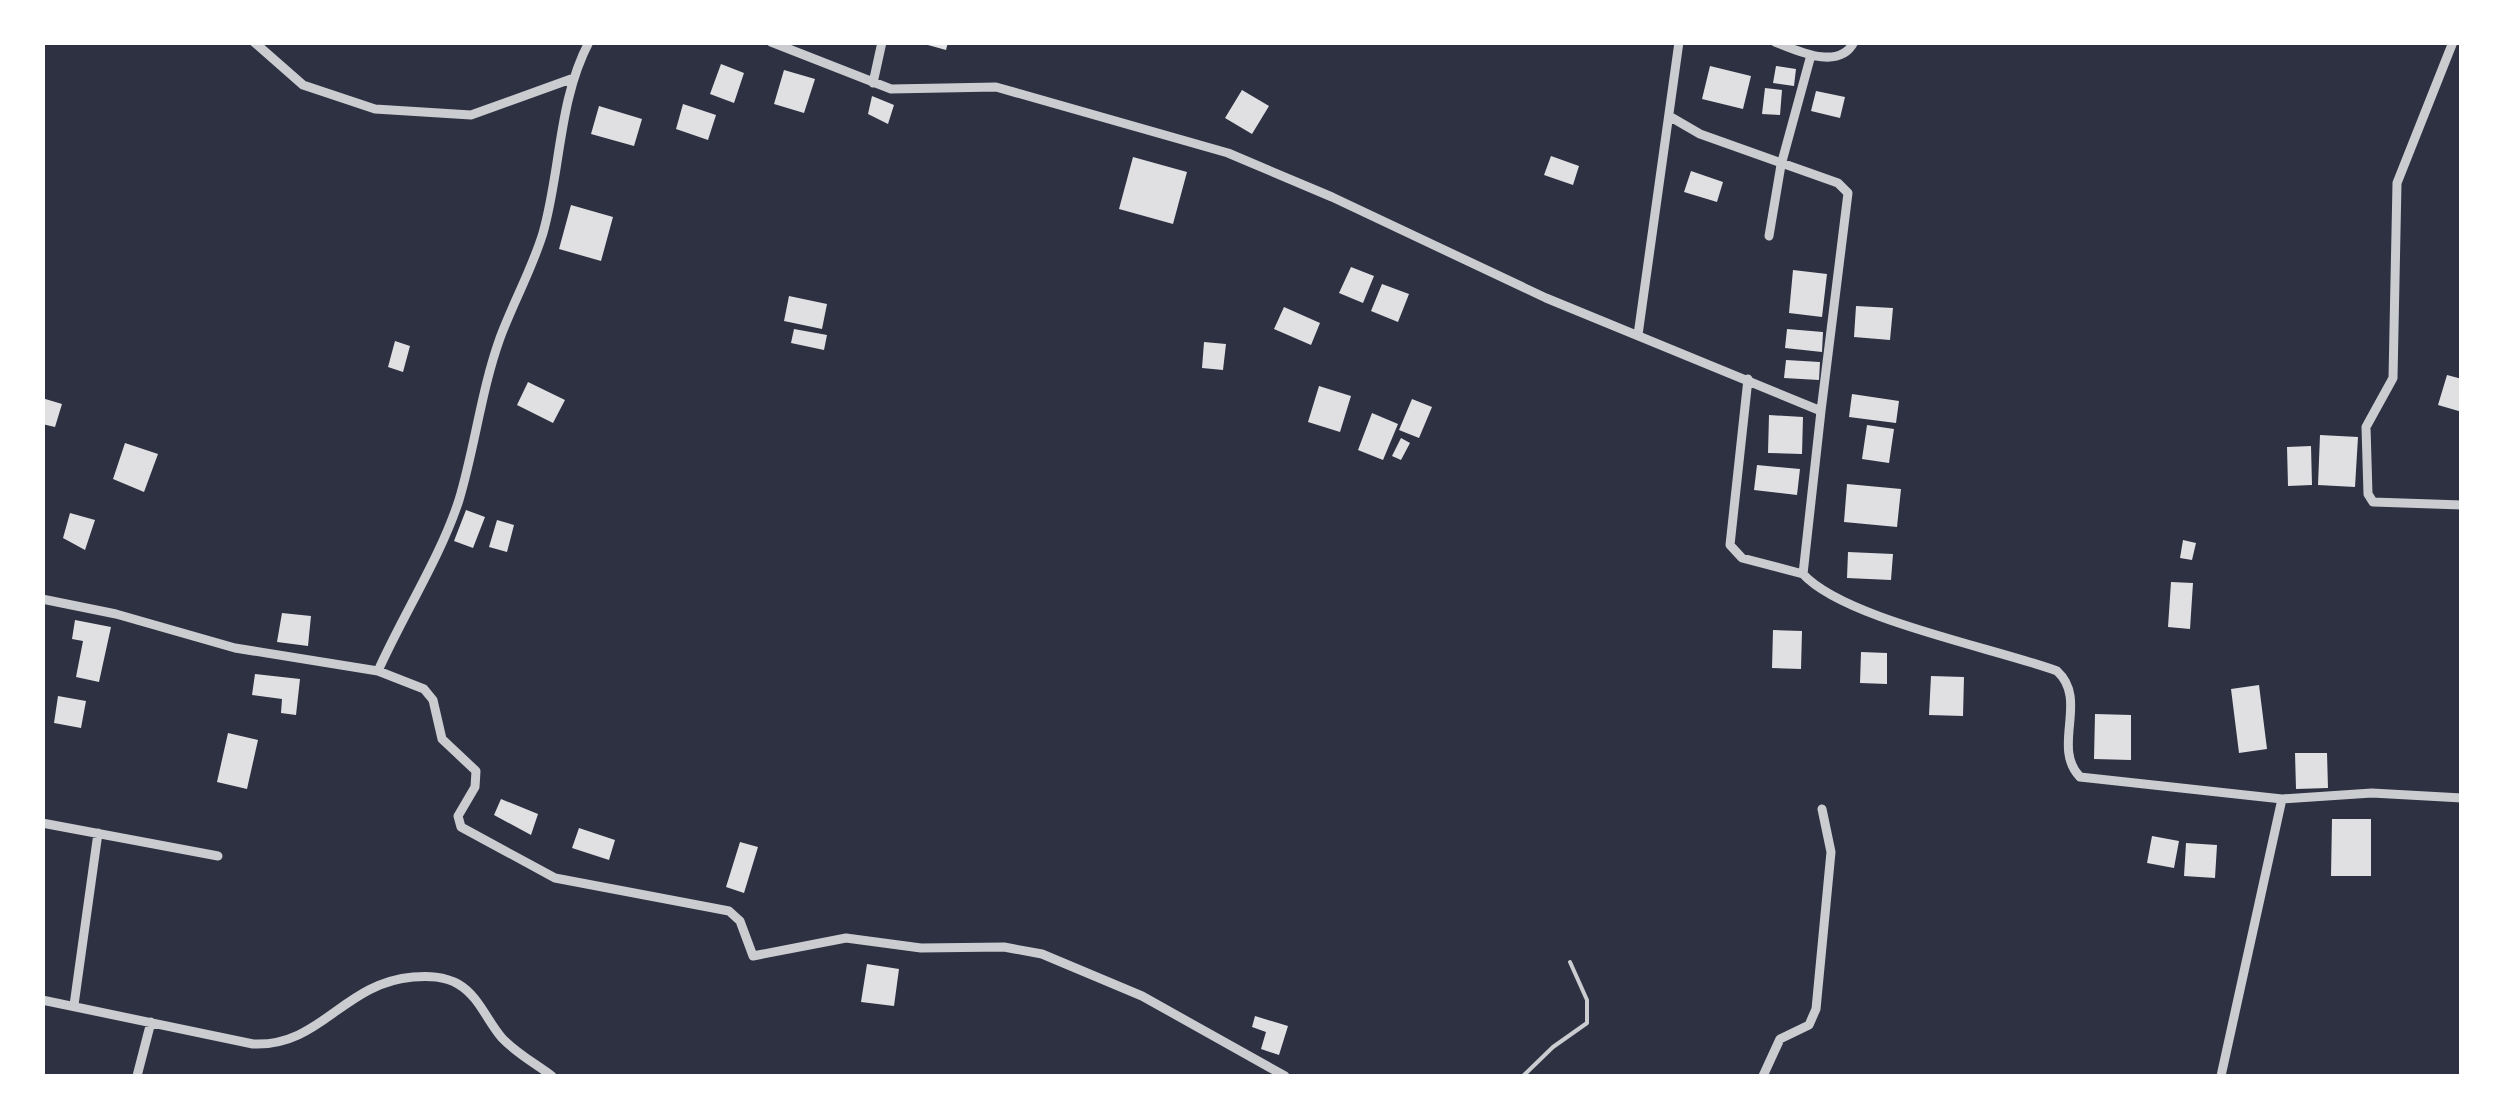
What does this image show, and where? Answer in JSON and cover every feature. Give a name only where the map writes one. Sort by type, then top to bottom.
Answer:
[{"type":"street","points":[[254,42],[302,84],[375,109],[471,115],[572,78]]},
{"type":"street","points":[[378,671],[408,604],[440,548],[459,498],[499,341],[545,224],[558,172],[572,78],[589,42]]},
{"type":"street","points":[[771,42],[873,83],[914,91],[996,88],[1176,136],[1332,197],[1546,298],[1821,411]]},
{"type":"street","points":[[873,83],[882,42]]},
{"type":"street","points":[[1638,335],[1679,42]]},
{"type":"street","points":[[1775,42],[1811,55],[1841,56],[1854,42]]},
{"type":"street","points":[[2453,42],[2397,183],[2393,378],[2366,427],[2368,494],[2373,502],[2462,505]]},
{"type":"street","points":[[1769,236],[1781,164],[1811,55]]},
{"type":"street","points":[[1669,116],[1700,134],[1838,182],[1848,193],[1803,574]]},
{"type":"street","points":[[1748,379],[1730,546],[1742,558],[1803,574],[1824,592],[1884,617],[2057,670],[2068,680],[2072,694],[2069,756],[2080,777],[2282,799],[2372,793],[2462,798]]},
{"type":"street","points":[[42,600],[116,614],[234,648],[378,671],[424,689],[434,700],[442,739],[476,772],[475,786],[458,816],[461,826],[549,875],[729,911],[740,921],[749,953],[757,958],[846,938],[921,948],[967,944],[1042,954],[1142,996],[1284,1076]]},
{"type":"street","points":[[2221,1076],[2282,799]]},
{"type":"street","points":[[1763,1076],[1780,1038],[1810,1025],[1816,1009],[1831,852],[1822,809]]},
{"type":"street","points":[[42,824],[218,856]]},
{"type":"street","points":[[74,1005],[98,833]]},
{"type":"street","points":[[42,1000],[278,1045],[303,1035],[363,990],[386,980],[441,977],[468,990],[502,1038],[552,1076]]},
{"type":"street","points":[[136,1076],[151,1022]]},
{"type":"lane","points":[[1524,1076],[1553,1047],[1588,1023],[1587,1000],[1570,962]]},
{"type":"building","points":[[917,42],[948,42],[946,50]]},
{"type":"building","points":[[721,64],[744,73],[734,103],[710,94]]},
{"type":"building","points":[[1710,66],[1751,76],[1743,109],[1702,99]]},
{"type":"building","points":[[1776,66],[1796,69],[1794,86],[1773,83]]},
{"type":"building","points":[[784,70],[815,79],[804,113],[774,104]]},
{"type":"building","points":[[1765,88],[1782,90],[1780,115],[1762,114]]},
{"type":"building","points":[[1242,90],[1269,106],[1252,134],[1225,118]]},
{"type":"building","points":[[1816,91],[1845,97],[1840,118],[1811,111]]},
{"type":"building","points":[[872,96],[894,105],[888,124],[868,114]]},
{"type":"building","points":[[683,104],[716,115],[708,140],[676,129]]},
{"type":"building","points":[[599,106],[642,119],[634,146],[591,134]]},
{"type":"building","points":[[1551,156],[1579,166],[1573,185],[1544,175]]},
{"type":"building","points":[[1133,157],[1187,172],[1173,224],[1119,209]]},
{"type":"building","points":[[1691,171],[1723,182],[1717,202],[1684,192]]},
{"type":"building","points":[[571,205],[613,217],[601,261],[559,249]]},
{"type":"building","points":[[1351,267],[1374,276],[1363,303],[1339,293]]},
{"type":"building","points":[[1793,270],[1827,274],[1822,317],[1789,313]]},
{"type":"building","points":[[1382,284],[1409,294],[1398,322],[1371,311]]},
{"type":"building","points":[[789,296],[827,304],[822,329],[784,321]]},
{"type":"building","points":[[1856,306],[1893,308],[1890,340],[1854,337]]},
{"type":"building","points":[[1284,307],[1320,323],[1311,345],[1274,329]]},
{"type":"building","points":[[794,329],[827,335],[824,350],[791,343]]},
{"type":"building","points":[[1787,329],[1823,332],[1822,352],[1785,348]]},
{"type":"building","points":[[395,341],[410,346],[403,372],[388,367]]},
{"type":"building","points":[[1204,342],[1226,344],[1223,370],[1202,368]]},
{"type":"building","points":[[1786,360],[1820,362],[1819,380],[1784,378]]},
{"type":"building","points":[[2447,375],[2462,379],[2462,412],[2438,405]]},
{"type":"building","points":[[528,382],[565,400],[553,423],[517,405]]},
{"type":"building","points":[[1319,386],[1351,396],[1340,432],[1308,422]]},
{"type":"building","points":[[1852,394],[1899,401],[1896,423],[1849,417]]},
{"type":"building","points":[[42,398],[62,404],[55,427],[42,424]]},
{"type":"building","points":[[1412,399],[1432,407],[1419,438],[1399,430]]},
{"type":"building","points":[[1372,413],[1398,424],[1383,460],[1358,450]]},
{"type":"building","points":[[1769,415],[1803,417],[1802,454],[1768,453]]},
{"type":"building","points":[[1867,425],[1894,429],[1889,463],[1862,459]]},
{"type":"building","points":[[2320,435],[2358,437],[2355,487],[2318,485]]},
{"type":"building","points":[[1401,438],[1410,443],[1401,460],[1392,456]]},
{"type":"building","points":[[125,443],[158,454],[144,492],[113,479]]},
{"type":"building","points":[[2311,446],[2312,485],[2288,486],[2287,447]]},
{"type":"building","points":[[1757,465],[1800,469],[1797,495],[1754,490]]},
{"type":"building","points":[[1847,484],[1901,489],[1897,527],[1844,522]]},
{"type":"building","points":[[466,510],[485,517],[473,548],[454,541]]},
{"type":"building","points":[[70,513],[95,520],[85,550],[63,538]]},
{"type":"building","points":[[497,520],[514,525],[507,552],[489,547]]},
{"type":"building","points":[[2183,540],[2196,543],[2192,560],[2180,558]]},
{"type":"building","points":[[1848,552],[1893,554],[1891,580],[1847,578]]},
{"type":"building","points":[[2171,582],[2193,583],[2190,629],[2168,627]]},
{"type":"building","points":[[282,613],[311,616],[308,646],[277,642]]},
{"type":"building","points":[[75,620],[111,627],[99,682],[76,677],[83,641],[72,639]]},
{"type":"building","points":[[1773,630],[1802,631],[1801,669],[1772,668]]},
{"type":"building","points":[[1861,652],[1887,653],[1887,684],[1860,683]]},
{"type":"building","points":[[255,674],[300,679],[296,715],[281,713],[282,699],[252,695]]},
{"type":"building","points":[[1931,676],[1964,677],[1963,716],[1929,715]]},
{"type":"building","points":[[2259,685],[2267,749],[2239,753],[2231,689]]},
{"type":"building","points":[[58,696],[86,701],[81,728],[54,723]]},
{"type":"building","points":[[2095,714],[2131,715],[2131,760],[2094,759]]},
{"type":"building","points":[[228,733],[258,740],[247,789],[217,782]]},
{"type":"building","points":[[2295,753],[2327,753],[2328,788],[2296,789]]},
{"type":"building","points":[[501,799],[538,814],[531,835],[494,815]]},
{"type":"building","points":[[2332,819],[2371,819],[2371,876],[2331,876]]},
{"type":"building","points":[[579,828],[615,840],[609,860],[572,848]]},
{"type":"building","points":[[2152,836],[2179,841],[2174,868],[2147,863]]},
{"type":"building","points":[[740,842],[758,847],[744,893],[726,887]]},
{"type":"building","points":[[2186,843],[2217,845],[2215,878],[2184,876]]},
{"type":"building","points":[[867,964],[899,969],[894,1006],[861,1002]]},
{"type":"building","points":[[1255,1016],[1288,1026],[1279,1055],[1261,1049],[1266,1032],[1252,1027]]}]
